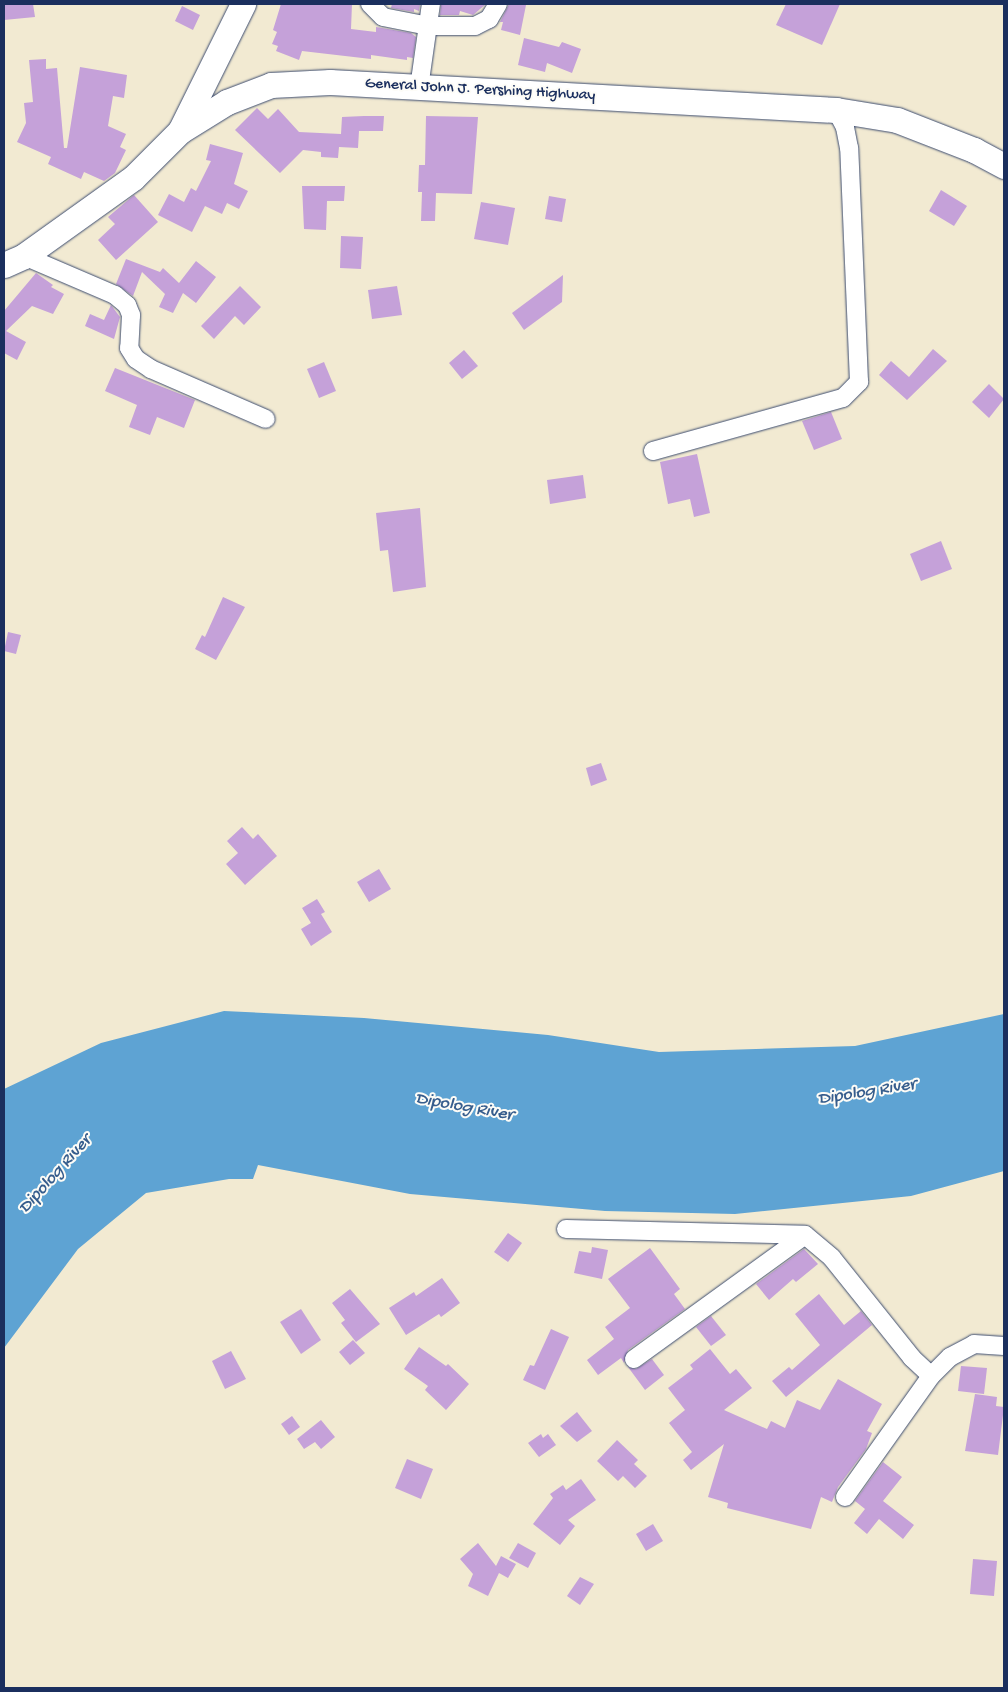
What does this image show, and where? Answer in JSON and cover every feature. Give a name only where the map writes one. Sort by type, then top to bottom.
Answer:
[{"type":"main road","points":[[180,130],[243,4]]},
{"type":"main road","name":"General John J. Pershing Highway","points":[[14,260],[133,178],[180,130],[227,102],[271,85],[330,82],[836,110],[897,120],[1004,166]]},
{"type":"street","points":[[370,4],[383,17],[429,26],[474,26],[489,19],[498,4]]},
{"type":"street","points":[[419,88],[431,4]]},
{"type":"street","points":[[653,451],[826,404],[843,398],[859,382],[849,148],[845,127],[836,110]]},
{"type":"street","points":[[14,260],[115,295],[127,304],[131,315],[129,348],[136,359],[151,369],[266,419]]},
{"type":"street","points":[[566,1229],[805,1235],[832,1258],[912,1358],[931,1376]]},
{"type":"street","points":[[634,1359],[805,1235]]},
{"type":"street","points":[[845,1497],[931,1376],[950,1357],[974,1344],[1004,1346]]},
{"type":"water","name":"Dipolog River","points":[[224,1011],[364,1018],[548,1035],[659,1052],[855,1046],[1004,1014],[1004,1171],[911,1196],[735,1214],[605,1211],[410,1194],[258,1165],[253,1179],[229,1179],[146,1193],[78,1249],[4,1348],[4,1089],[101,1043]]},
{"type":"building","points":[[4,4],[33,4],[35,17],[4,20]]},
{"type":"building","points":[[281,4],[352,4],[351,29],[376,32],[376,27],[411,33],[416,37],[413,58],[407,57],[407,60],[371,55],[371,59],[302,51],[299,60],[276,51],[278,46],[272,44],[277,32],[273,30]]},
{"type":"building","points":[[392,4],[420,4],[419,11],[414,9],[414,12],[391,8]]},
{"type":"building","points":[[441,4],[486,4],[473,15],[460,11],[459,15],[440,15]]},
{"type":"building","points":[[509,4],[526,5],[520,35],[501,30],[503,22],[500,22]]},
{"type":"building","points":[[786,4],[840,4],[822,45],[776,25]]},
{"type":"building","points":[[182,6],[200,15],[193,30],[175,21]]},
{"type":"building","points":[[524,38],[559,47],[562,42],[581,49],[572,73],[547,63],[545,72],[518,65]]},
{"type":"building","points":[[46,59],[46,69],[57,68],[64,148],[67,148],[80,67],[127,75],[124,98],[113,96],[108,126],[126,134],[120,147],[126,150],[115,173],[104,181],[84,172],[81,179],[48,164],[51,157],[17,142],[26,123],[24,103],[33,102],[29,60]]},
{"type":"building","points":[[257,108],[268,119],[278,109],[299,132],[341,134],[342,117],[364,116],[384,116],[383,131],[359,131],[358,148],[339,147],[338,158],[321,157],[321,152],[303,150],[280,173],[235,130]]},
{"type":"building","points":[[426,116],[478,117],[472,194],[436,193],[435,221],[421,221],[422,192],[418,192],[419,165],[425,165]]},
{"type":"building","points":[[210,144],[243,153],[234,184],[248,191],[239,209],[227,203],[222,214],[205,206],[192,232],[158,215],[169,194],[184,202],[191,188],[196,191],[211,161],[206,160]]},
{"type":"building","points":[[302,186],[345,186],[344,201],[327,201],[326,230],[304,229]]},
{"type":"building","points":[[941,190],[967,206],[954,226],[929,211]]},
{"type":"building","points":[[134,195],[158,222],[116,260],[98,240],[115,224],[108,217]]},
{"type":"building","points":[[549,196],[566,199],[562,222],[545,219]]},
{"type":"building","points":[[481,202],[515,208],[508,245],[474,239]]},
{"type":"building","points":[[341,236],[363,237],[361,269],[340,268]]},
{"type":"building","points":[[126,259],[160,272],[163,268],[179,283],[196,261],[216,277],[196,303],[183,293],[173,313],[159,307],[165,294],[142,272],[133,296],[116,284]]},
{"type":"building","points":[[36,273],[53,285],[51,287],[64,294],[53,314],[32,306],[6,331],[26,342],[17,360],[4,353],[4,311]]},
{"type":"building","points":[[563,275],[562,302],[524,330],[512,313]]},
{"type":"building","points":[[240,286],[261,307],[244,325],[235,316],[214,339],[201,326]]},
{"type":"building","points":[[397,286],[402,315],[372,319],[368,290]]},
{"type":"building","points":[[111,305],[120,317],[114,339],[85,326],[90,314],[104,320]]},
{"type":"building","points":[[933,349],[947,361],[907,400],[879,375],[891,361],[909,377]]},
{"type":"building","points":[[464,350],[478,366],[462,379],[449,363]]},
{"type":"building","points":[[324,362],[336,391],[319,398],[307,369]]},
{"type":"building","points":[[115,368],[195,400],[184,428],[157,417],[150,435],[129,427],[137,405],[105,391]]},
{"type":"building","points":[[989,384],[1004,399],[989,418],[972,402]]},
{"type":"building","points":[[831,412],[842,439],[814,450],[802,421]]},
{"type":"building","points":[[697,454],[710,513],[694,517],[690,499],[668,504],[660,462]]},
{"type":"building","points":[[583,475],[586,498],[550,504],[547,480]]},
{"type":"building","points":[[420,508],[426,587],[393,592],[388,550],[380,551],[376,513]]},
{"type":"building","points":[[941,541],[952,569],[921,581],[910,554]]},
{"type":"building","points":[[223,597],[245,607],[216,660],[195,649],[202,635],[205,637]]},
{"type":"building","points":[[8,632],[21,635],[16,654],[4,651]]},
{"type":"building","points":[[601,763],[607,780],[591,786],[586,768]]},
{"type":"building","points":[[242,827],[253,839],[258,834],[277,856],[245,885],[226,864],[238,853],[227,841]]},
{"type":"building","points":[[379,869],[391,889],[369,902],[357,882]]},
{"type":"building","points":[[317,899],[325,912],[321,914],[332,932],[311,946],[301,929],[311,923],[302,908]]},
{"type":"building","points":[[508,1233],[522,1243],[508,1262],[494,1252]]},
{"type":"building","points":[[592,1247],[608,1250],[602,1279],[574,1273],[579,1251],[591,1253]]},
{"type":"building","points":[[650,1248],[680,1289],[674,1294],[685,1309],[628,1350],[624,1363],[621,1358],[598,1375],[587,1360],[614,1339],[605,1327],[630,1308],[608,1279]]},
{"type":"building","points":[[804,1249],[818,1264],[796,1282],[793,1279],[769,1300],[756,1284]]},
{"type":"building","points":[[442,1278],[460,1303],[441,1317],[439,1314],[406,1335],[389,1308],[414,1292],[416,1296]]},
{"type":"building","points":[[350,1289],[380,1324],[356,1342],[341,1323],[345,1320],[332,1303]]},
{"type":"building","points":[[819,1294],[844,1325],[861,1311],[872,1325],[786,1397],[772,1381],[789,1367],[792,1370],[820,1345],[795,1314]]},
{"type":"building","points":[[301,1309],[321,1340],[301,1354],[280,1322]]},
{"type":"building","points":[[711,1316],[726,1335],[711,1346],[696,1327]]},
{"type":"building","points":[[551,1329],[569,1337],[545,1390],[523,1380],[530,1365],[534,1366]]},
{"type":"building","points":[[353,1340],[365,1353],[350,1365],[339,1352]]},
{"type":"building","points":[[419,1347],[446,1366],[448,1364],[469,1384],[446,1410],[425,1390],[428,1386],[404,1369]]},
{"type":"building","points":[[710,1349],[730,1374],[736,1369],[752,1388],[724,1410],[767,1429],[771,1421],[785,1428],[797,1400],[820,1410],[838,1379],[882,1404],[867,1431],[872,1433],[866,1449],[838,1487],[832,1502],[821,1497],[811,1529],[727,1508],[728,1503],[708,1497],[724,1444],[691,1470],[683,1460],[692,1452],[669,1423],[685,1410],[668,1388],[693,1369],[690,1365]]},
{"type":"building","points":[[231,1351],[246,1379],[225,1389],[212,1361]]},
{"type":"building","points":[[652,1359],[664,1375],[645,1390],[628,1367],[636,1369]]},
{"type":"building","points":[[961,1366],[987,1368],[984,1394],[958,1391]]},
{"type":"building","points":[[975,1394],[997,1397],[996,1406],[1004,1407],[998,1455],[965,1451]]},
{"type":"building","points":[[577,1412],[592,1431],[577,1442],[560,1426]]},
{"type":"building","points":[[292,1416],[300,1427],[289,1435],[281,1424]]},
{"type":"building","points":[[321,1420],[335,1437],[321,1449],[315,1442],[304,1449],[297,1439]]},
{"type":"building","points":[[541,1434],[543,1438],[548,1434],[556,1445],[539,1457],[528,1443]]},
{"type":"building","points":[[617,1440],[638,1460],[634,1464],[647,1476],[635,1488],[623,1476],[618,1481],[597,1461]]},
{"type":"building","points":[[407,1459],[433,1469],[421,1499],[395,1488]]},
{"type":"building","points":[[883,1462],[902,1477],[883,1501],[914,1525],[903,1539],[879,1519],[867,1534],[854,1523],[865,1509],[855,1501]]},
{"type":"building","points":[[581,1479],[596,1500],[568,1520],[575,1526],[560,1545],[533,1524],[553,1498],[550,1494],[563,1485],[566,1490]]},
{"type":"building","points":[[653,1524],[663,1541],[646,1551],[636,1534]]},
{"type":"building","points":[[478,1543],[496,1566],[501,1556],[516,1564],[508,1578],[499,1573],[488,1596],[468,1586],[473,1574],[460,1559]]},
{"type":"building","points":[[518,1543],[536,1553],[528,1568],[509,1558]]},
{"type":"building","points":[[973,1559],[997,1561],[994,1596],[970,1594]]},
{"type":"building","points":[[580,1577],[594,1584],[580,1605],[567,1596]]}]
